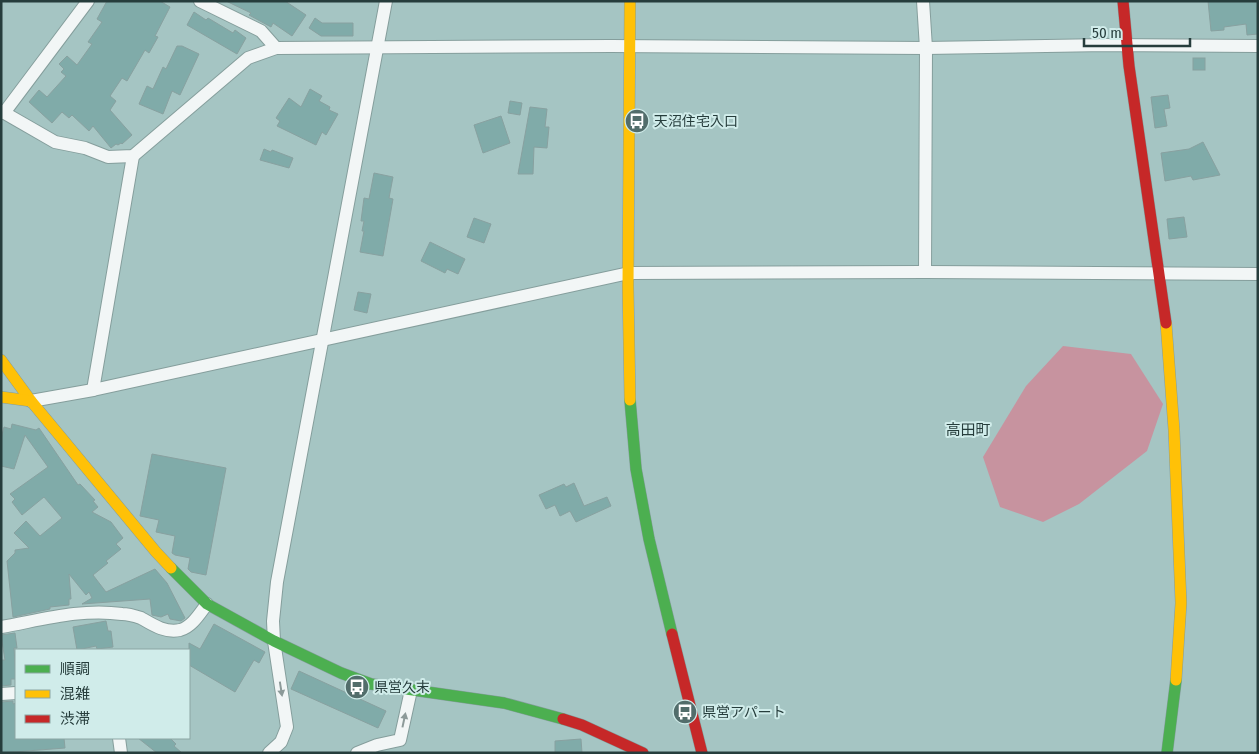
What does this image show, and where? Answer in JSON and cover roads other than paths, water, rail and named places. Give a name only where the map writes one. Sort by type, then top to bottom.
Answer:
[{"type":"street","points":[[88,1],[2,112],[55,142],[85,148],[108,157],[133,156],[248,58],[276,48],[1258,46]]},
{"type":"street","points":[[200,1],[261,31],[276,48]]},
{"type":"street","points":[[269,753],[281,742],[287,727],[274,641],[273,621],[277,582],[386,1]]},
{"type":"street","points":[[630,1],[630,395],[636,469],[649,539],[702,753]]},
{"type":"street","points":[[924,1],[926,48],[925,272]]},
{"type":"street","points":[[1123,1],[1127,46],[1166,321],[1174,430],[1181,603],[1177,672],[1167,753]]},
{"type":"street","points":[[93,390],[133,156]]},
{"type":"street","points":[[1,397],[31,401],[93,390],[629,273],[1258,274]]},
{"type":"street","points":[[1,360],[31,401],[156,552],[207,604],[274,641],[341,673],[364,681],[411,690],[504,703],[544,713],[582,725],[643,753]]},
{"type":"street","points":[[1,627],[60,614],[121,613],[139,617],[153,626],[165,630],[180,630],[190,625],[207,604]]},
{"type":"street","points":[[357,753],[377,745],[400,740],[411,690]]},
{"type":"street","points":[[1,694],[15,693]]},
{"type":"street","points":[[118,739],[121,753]]},
{"type":"place","name":"天沼住宅入口","points":[[637,121]]},
{"type":"place","name":"県営久末","points":[[357,687]]},
{"type":"place","name":"県営アパート","points":[[685,712]]},
{"type":"district","name":"高田町","points":[[968,430]]}]
